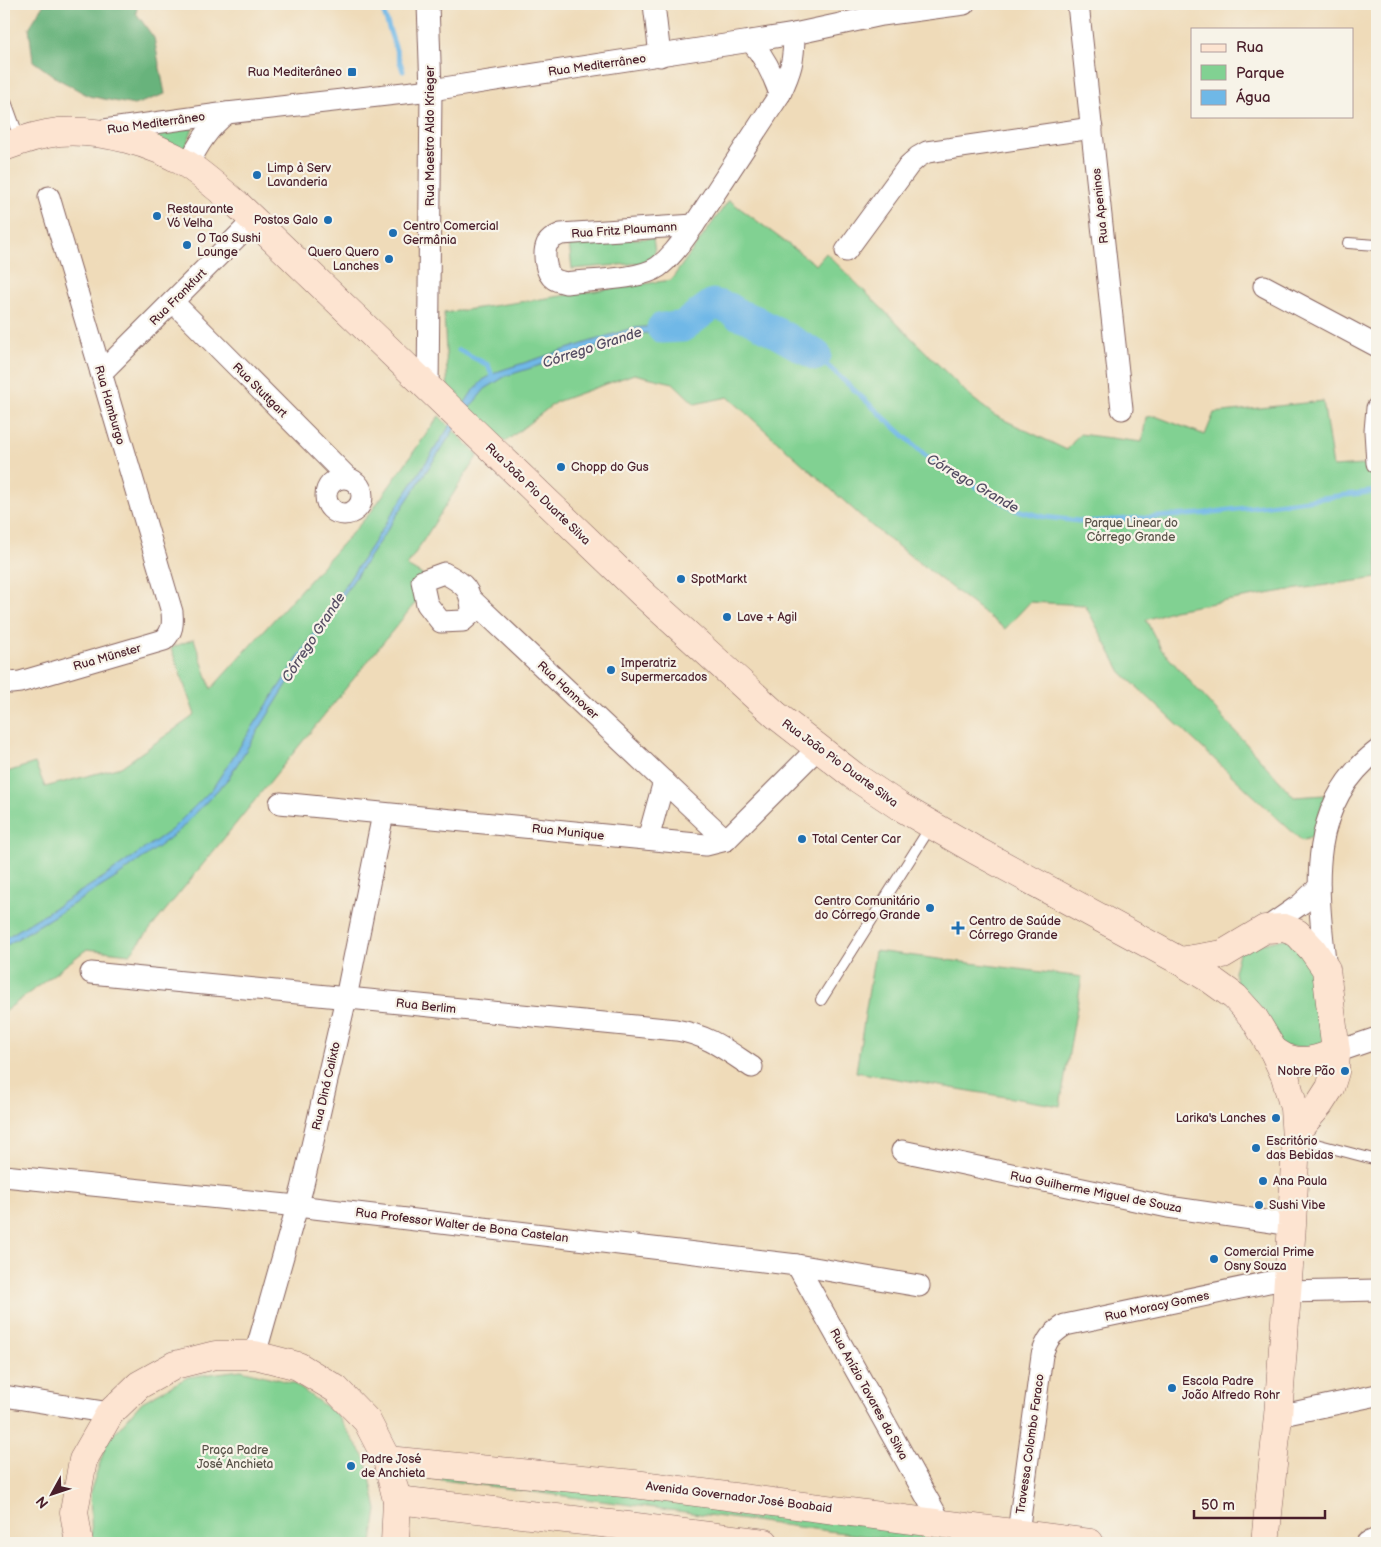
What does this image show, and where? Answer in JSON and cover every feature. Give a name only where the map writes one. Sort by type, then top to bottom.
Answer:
[{"type":"main road","name":"Rua João Pio Duarte Silva","points":[[12,144],[60,132],[86,132],[125,139],[148,146],[188,165],[254,220],[697,645],[776,715],[854,776],[931,826],[1180,961],[1221,986],[1254,1018],[1273,1050],[1287,1084],[1294,1108],[1296,1136],[1292,1225],[1278,1416],[1265,1543]]},
{"type":"main road","points":[[1180,961],[1223,954],[1265,929],[1284,928],[1297,933],[1312,949],[1326,969],[1336,1052],[1334,1072],[1330,1088],[1320,1105],[1296,1136]]},
{"type":"main road","points":[[1231,994],[1227,977],[1228,962],[1236,946]]},
{"type":"main road","points":[[1273,1050],[1290,1059],[1307,1061],[1321,1059],[1336,1052]]},
{"type":"main road","points":[[79,1543],[74,1512],[83,1460],[110,1413],[139,1385],[175,1365],[214,1355],[256,1355],[298,1366],[336,1389],[366,1421],[387,1460],[396,1500],[395,1543]]},
{"type":"main road","name":"Avenida Governador José Boabaid","points":[[387,1460],[634,1484],[941,1522],[1090,1543]]},
{"type":"main road","points":[[628,1526],[634,1484]]},
{"type":"main road","points":[[396,1500],[765,1543]]},
{"type":"street","name":"Rua Maestro Aldo Krieger","points":[[428,4],[431,90],[428,388]]},
{"type":"street","points":[[654,4],[660,56]]},
{"type":"street","name":"Rua Mediterrâneo","points":[[86,132],[227,113],[431,90],[794,34],[881,10],[964,4]]},
{"type":"street","name":"Rua Apeninos","points":[[1078,4],[1122,408]]},
{"type":"street","name":"Rua Fritz Plaumann","points":[[694,225],[561,234],[554,237],[548,244],[545,262],[548,273],[554,280],[566,283],[640,275],[657,268],[672,254],[694,225],[780,94],[790,73],[794,56],[794,34]]},
{"type":"street","points":[[751,41],[764,57],[774,75],[780,94]]},
{"type":"street","name":"Rua Mediterrâneo","points":[[188,165],[204,135],[215,122],[227,113]]},
{"type":"street","points":[[846,251],[909,166],[918,157],[927,152],[1092,128]]},
{"type":"street","name":"Rua Hamburgo","points":[[49,197],[172,612]]},
{"type":"street","name":"Rua Frankfurt","points":[[101,373],[254,220]]},
{"type":"street","points":[[1264,286],[1377,346]]},
{"type":"street","name":"Rua Stuttgart","points":[[173,302],[348,478]]},
{"type":"street","points":[[1377,408],[1375,432],[1377,461]]},
{"type":"street","name":"Rua Hannover","points":[[472,600],[726,840]]},
{"type":"street","name":"Rua Münster","points":[[12,681],[164,640],[171,633],[173,624],[172,612]]},
{"type":"street","points":[[726,840],[818,748]]},
{"type":"street","points":[[1326,969],[1319,887],[1320,863],[1326,824],[1337,796],[1355,769],[1377,751]]},
{"type":"street","points":[[648,839],[664,781]]},
{"type":"street","name":"Rua Munique","points":[[280,803],[706,845],[726,840]]},
{"type":"street","name":"Rua Diná Calixto","points":[[256,1355],[298,1206],[346,998],[383,814]]},
{"type":"street","points":[[1265,929],[1301,904],[1319,887]]},
{"type":"street","name":"Rua Berlim","points":[[91,973],[694,1033],[715,1042],[752,1067]]},
{"type":"street","points":[[1336,1052],[1377,1038]]},
{"type":"street","name":"Rua Guilherme Miguel de Souza","points":[[902,1151],[1168,1207],[1292,1225]]},
{"type":"street","name":"Rua Professor Walter de Bona Castelan","points":[[4,1176],[298,1206],[797,1265],[918,1286]]},
{"type":"street","name":"Rua Anízio Tavares da Silva","points":[[797,1265],[941,1522]]},
{"type":"street","name":"Rua Moracy Gomes","points":[[1042,1355],[1046,1342],[1054,1332],[1065,1325],[1287,1285],[1377,1290]]},
{"type":"street","name":"Travessa Colombo Faraco","points":[[1018,1533],[1042,1355]]},
{"type":"street","points":[[1278,1416],[1377,1395]]},
{"type":"street","points":[[4,1396],[110,1413]]},
{"type":"street","points":[[1367,1543],[1377,1539]]},
{"type":"lane","points":[[4,96],[12,144]]},
{"type":"lane","points":[[1348,243],[1377,245]]},
{"type":"lane","points":[[821,1000],[931,826]]},
{"type":"lane","points":[[1296,1136],[1377,1160]]},
{"type":"green space","points":[[44,4],[138,4],[136,13],[154,38],[165,94],[134,105],[89,96],[58,79],[33,61],[29,28]]},
{"type":"green space","points":[[193,128],[186,146],[186,153],[135,129]]},
{"type":"green space","name":"Parque Linear do Córrego Grande","points":[[729,200],[816,265],[826,253],[971,397],[994,415],[1067,450],[1079,434],[1142,442],[1146,417],[1155,416],[1205,435],[1214,413],[1323,401],[1333,467],[1377,464],[1377,578],[1284,591],[1173,610],[1146,620],[1161,649],[1294,797],[1325,795],[1312,837],[1302,841],[1121,672],[1085,605],[1030,602],[1005,629],[873,527],[728,397],[695,404],[673,383],[634,374],[556,402],[505,442],[448,392],[444,313],[671,280]]},
{"type":"green space","points":[[653,238],[655,252],[651,258],[641,263],[572,269],[569,243]]},
{"type":"green space","points":[[439,416],[478,455],[407,566],[433,581],[130,954],[87,949],[4,1012],[4,773],[35,763],[45,787],[121,767],[195,715],[171,648],[194,639],[211,689],[371,512]]},
{"type":"green space","points":[[1292,937],[1320,970],[1331,1048],[1276,1046],[1238,992],[1234,972],[1240,949]]},
{"type":"green space","points":[[875,951],[1082,977],[1060,1106],[856,1072]]},
{"type":"green space","name":"Praça Padre José Anchieta","points":[[241,1370],[293,1383],[336,1414],[366,1459],[377,1510],[372,1543],[92,1543],[90,1492],[107,1442],[142,1402],[188,1377]]},
{"type":"green space","points":[[419,1468],[1007,1543],[919,1543],[420,1477]]},
{"type":"water","points":[[715,308],[743,311],[820,351],[816,355],[737,314],[717,312],[683,330],[638,334],[506,376],[485,389],[466,412],[331,614],[228,779],[179,831],[158,847],[117,877],[4,947],[4,939],[107,875],[171,830],[212,789],[472,392],[483,380],[499,371],[632,328],[680,324],[687,319]]},
{"type":"waterway","points":[[381,4],[403,71]]},
{"type":"waterway","name":"Córrego Grande","points":[[662,328],[682,327],[713,304],[729,308],[737,314],[754,320],[816,355]]},
{"type":"waterway","points":[[459,350],[488,365],[493,378]]},
{"type":"waterway","name":"Córrego Grande","points":[[816,355],[926,456],[1016,510],[1045,517],[1087,522],[1199,514],[1377,491]]},
{"type":"place","name":"Rua Mediterâneo","points":[[352,72]]},
{"type":"place","name":"Limp à Serv Lavanderia","points":[[257,175]]},
{"type":"place","name":"Restaurante Vó Velha","points":[[157,216]]},
{"type":"place","name":"Postos Galo","points":[[328,220]]},
{"type":"place","name":"Centro Comercial Germânia","points":[[393,233]]},
{"type":"place","name":"O Tao Sushi Lounge","points":[[187,245]]},
{"type":"place","name":"Quero Quero Lanches","points":[[389,259]]},
{"type":"place","name":"Chopp do Gus","points":[[561,467]]},
{"type":"place","name":"SpotMarkt","points":[[681,579]]},
{"type":"place","name":"Lave + Agil","points":[[727,617]]},
{"type":"place","name":"Imperatriz Supermercados","points":[[611,670]]},
{"type":"place","name":"Total Center Car","points":[[802,839]]},
{"type":"place","name":"Centro Comunitário do Córrego Grande","points":[[930,908]]},
{"type":"place","name":"Centro de Saúde Córrego Grande","points":[[958,928]]},
{"type":"place","name":"Nobre Pão","points":[[1345,1071]]},
{"type":"place","name":"Larika's Lanches","points":[[1276,1118]]},
{"type":"place","name":"Escritório das Bebidas","points":[[1256,1148]]},
{"type":"place","name":"Ana Paula","points":[[1263,1181]]},
{"type":"place","name":"Sushi Vibe","points":[[1259,1205]]},
{"type":"place","name":"Comercial Prime Osny Souza","points":[[1214,1259]]},
{"type":"place","name":"Escola Padre João Alfredo Rohr","points":[[1172,1388]]},
{"type":"place","name":"Padre José de Anchieta","points":[[351,1466]]}]
